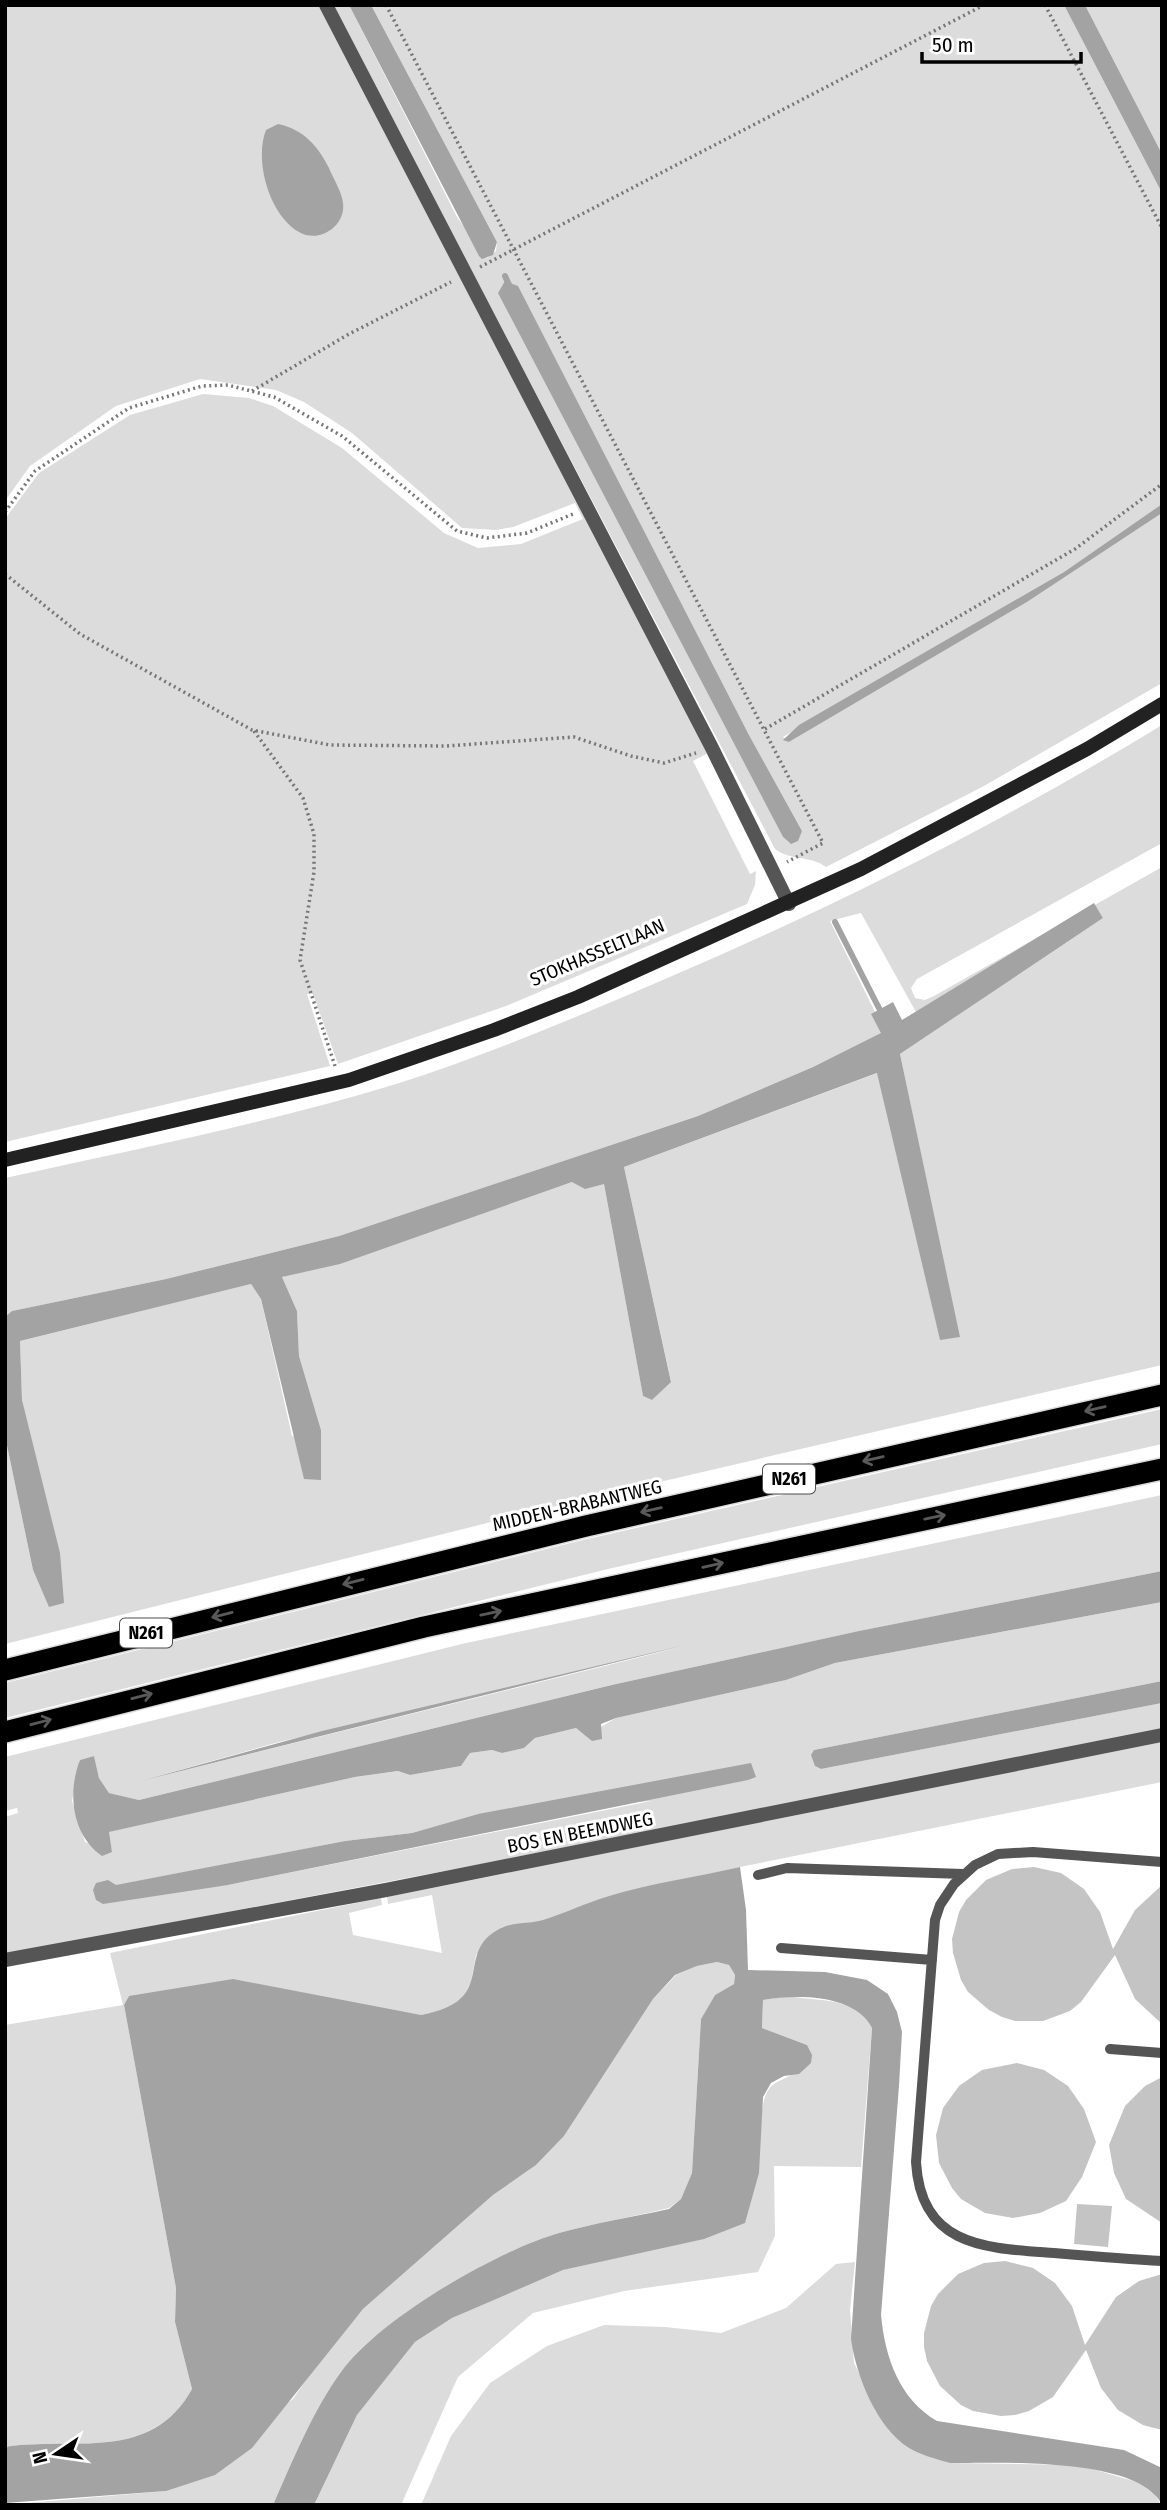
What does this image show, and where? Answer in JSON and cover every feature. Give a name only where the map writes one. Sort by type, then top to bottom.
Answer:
[{"type":"highway","name":"MIDDEN-BRABANTWEG","points":[[5,1670],[599,1522],[1162,1395]]},
{"type":"highway","points":[[5,1732],[424,1628],[1162,1469]]},
{"type":"street","points":[[326,5],[711,746],[789,904]]},
{"type":"street","name":"STOKHASSELTLAAN","points":[[5,1160],[288,1096],[410,1060],[578,997],[789,904],[939,829],[1087,749],[1162,704]]},
{"type":"street","name":"BOS EN BEEMDWEG","points":[[5,1960],[413,1885],[1162,1735]]},
{"type":"lane","points":[[1162,1862],[1010,1852],[985,1859],[963,1874],[936,1913],[916,2162],[918,2185],[927,2205],[946,2227],[981,2247],[1162,2262]]},
{"type":"lane","points":[[758,1875],[787,1868],[963,1874]]},
{"type":"lane","points":[[781,1948],[932,1960]]},
{"type":"lane","points":[[1110,2049],[1162,2053]]},
{"type":"path","points":[[386,5],[823,843],[773,870]]},
{"type":"path","points":[[252,391],[349,334],[984,5]]},
{"type":"path","points":[[1045,5],[1162,228]]},
{"type":"path","points":[[5,512],[35,471],[129,408],[202,386],[228,385],[274,397],[342,436],[457,531],[487,538],[527,533],[588,508]]},
{"type":"path","points":[[765,730],[1075,549],[1162,484]]},
{"type":"path","points":[[5,574],[80,634],[252,730],[330,745],[446,746],[574,737],[631,756],[664,763],[685,758],[711,746]]},
{"type":"path","points":[[252,730],[303,798],[314,834],[314,872],[300,960],[335,1069]]},
{"type":"path","points":[[324,1072],[343,1067]]},
{"type":"shaded area","points":[[5,5],[321,5],[708,753],[693,761],[750,874],[756,871],[755,885],[747,904],[506,1006],[338,1064],[313,994],[307,994],[330,1066],[5,1142],[5,519],[39,473],[130,415],[203,394],[249,398],[273,406],[342,448],[444,533],[478,548],[521,544],[583,519],[575,503],[513,527],[496,530],[462,528],[352,433],[304,402],[276,390],[200,379],[116,406],[30,466],[5,501]]},
{"type":"shaded area","points":[[332,5],[349,5],[457,217],[487,258],[496,251],[497,242],[371,5],[1064,5],[1162,193],[1162,504],[1064,572],[783,737],[789,742],[1027,602],[1162,513],[1162,683],[984,786],[826,867],[775,849]],"holes":[[[518,287],[749,735],[802,831],[790,843],[783,837],[651,583]]]},
{"type":"shaded area","points":[[349,5],[371,5],[497,242],[493,255],[482,259],[479,256]]},
{"type":"shaded area","points":[[1064,5],[1085,5],[1162,154],[1162,193]]},
{"type":"shaded area","points":[[1085,5],[1162,5],[1162,154]]},
{"type":"shaded area","points":[[278,124],[302,134],[325,160],[343,203],[340,219],[330,231],[315,236],[299,232],[288,224],[272,200],[263,171],[263,142],[266,130]]},
{"type":"shaded area","points":[[505,281],[518,286],[749,735],[802,831],[798,841],[791,844],[783,837],[498,293]]},
{"type":"shaded area","points":[[1162,504],[1162,513],[1027,602],[789,742],[783,740],[799,725],[1064,572]]},
{"type":"shaded area","points":[[1162,725],[1162,843],[917,979],[911,988],[915,998],[925,1000],[934,996],[1162,867],[1162,1365],[539,1510],[5,1644],[5,1436],[33,1570],[49,1606],[22,1400],[20,1341],[251,1284],[261,1299],[292,1436],[321,1430],[299,1356],[297,1311],[282,1277],[572,1182],[604,1184],[643,1396],[652,1400],[671,1381],[624,1167],[878,1073],[940,1339],[959,1337],[900,1054],[1103,918],[1097,908],[916,1012],[861,913],[830,921],[875,1012],[872,1014],[882,1033],[813,1067],[698,1116],[339,1236],[166,1279],[12,1311],[6,1318],[5,1178],[202,1135],[348,1098],[430,1073],[532,1035],[729,951],[918,861],[1102,761]]},
{"type":"shaded area","points":[[1094,903],[1103,918],[900,1054],[960,1337],[940,1340],[877,1073],[624,1167],[671,1382],[652,1400],[643,1396],[604,1184],[585,1189],[572,1182],[340,1264],[282,1277],[297,1311],[299,1356],[321,1430],[321,1480],[304,1479],[261,1299],[251,1284],[20,1341],[22,1400],[60,1553],[64,1603],[49,1607],[33,1570],[5,1436],[5,1317],[12,1311],[166,1279],[339,1236],[698,1116],[813,1067],[881,1033],[871,1014],[893,1002],[902,1020]]},
{"type":"shaded area","points":[[1162,1409],[1162,1444],[608,1569],[5,1718],[5,1683],[583,1540]]},
{"type":"shaded area","points":[[1162,1495],[1162,1571],[860,1631],[616,1684],[139,1800],[109,1793],[99,1778],[94,1756],[80,1760],[72,1801],[85,1842],[112,1852],[108,1832],[355,1777],[399,1771],[410,1775],[461,1766],[470,1753],[492,1750],[502,1753],[524,1748],[535,1738],[576,1728],[587,1735],[616,1718],[786,1680],[835,1663],[1162,1602],[1162,1681],[814,1750],[815,1766],[821,1769],[1162,1703],[1162,1729],[751,1813],[5,1954],[5,1817],[18,1813],[17,1808],[5,1811],[5,1757],[466,1643]],"holes":[[[685,1646],[137,1782],[279,1742]],[[651,1801],[228,1885],[93,1890],[345,1841],[412,1833],[478,1814]]]},
{"type":"shaded area","points":[[1162,1571],[1162,1602],[835,1663],[786,1680],[616,1718],[601,1724],[602,1739],[592,1741],[576,1728],[535,1738],[524,1748],[502,1753],[492,1750],[470,1753],[461,1766],[410,1775],[398,1771],[355,1777],[109,1832],[112,1852],[102,1856],[84,1837],[75,1812],[74,1786],[80,1760],[94,1756],[99,1778],[109,1793],[139,1800],[616,1684],[859,1631]]},
{"type":"shaded area","points":[[685,1645],[137,1782],[322,1731]]},
{"type":"shaded area","points":[[1162,1681],[1162,1703],[821,1769],[815,1766],[811,1755],[814,1750]]},
{"type":"shaded area","points":[[1162,1742],[1162,1782],[740,1867],[609,1896],[539,1922],[502,1927],[476,1955],[471,1982],[464,1998],[447,2010],[421,2015],[129,1996],[124,2005],[176,2288],[175,2322],[192,2389],[174,2413],[154,2428],[132,2437],[83,2444],[5,2447],[5,2025],[123,2005],[110,1953],[381,1898],[382,1905],[349,1913],[353,1935],[442,1953],[432,1895],[388,1904],[387,1897]]},
{"type":"shaded area","points":[[751,1763],[756,1777],[748,1780],[228,1885],[103,1904],[96,1900],[93,1890],[96,1883],[108,1880],[116,1885],[345,1841],[412,1833],[478,1814]]},
{"type":"shaded area","points":[[740,1867],[746,1910],[748,1970],[825,1972],[867,1980],[888,1994],[897,2012],[902,2032],[881,2315],[890,2361],[904,2389],[924,2412],[937,2421],[1124,2450],[1162,2468],[1162,2505],[1149,2489],[1126,2478],[1098,2470],[1032,2463],[950,2463],[924,2455],[897,2439],[877,2414],[863,2384],[851,2339],[872,2028],[853,2008],[824,1999],[792,1997],[763,2000],[762,2028],[807,2045],[812,2055],[811,2063],[799,2074],[784,2076],[771,2083],[763,2097],[759,2173],[745,2223],[704,2239],[563,2270],[452,2318],[415,2342],[357,2415],[314,2505],[273,2505],[312,2420],[341,2372],[382,2330],[410,2309],[472,2271],[533,2242],[573,2229],[669,2209],[681,2199],[692,2173],[701,2019],[715,1995],[734,1984],[735,1975],[729,1965],[717,1962],[675,1975],[653,1999],[564,2136],[536,2165],[493,2195],[363,2309],[252,2448],[215,2475],[166,2491],[5,2503],[5,2447],[83,2444],[132,2437],[155,2428],[175,2413],[192,2389],[175,2322],[176,2288],[124,2005],[129,1996],[233,1979],[421,2015],[446,2008],[461,1999],[469,1987],[479,1950],[487,1938],[501,1928],[543,1920],[625,1891]]},
{"type":"shaded area","points":[[717,1962],[729,1965],[735,1975],[734,1984],[715,1995],[701,2019],[692,2173],[681,2199],[669,2208],[573,2229],[533,2242],[441,2289],[382,2330],[341,2372],[331,2387],[312,2420],[273,2505],[5,2505],[166,2491],[293,2399],[319,2361],[363,2309],[493,2195],[536,2165],[564,2136],[653,1999],[676,1975],[697,1966]]},
{"type":"shaded area","points":[[788,1996],[847,2005],[857,2010],[872,2028],[861,2167],[774,2166],[775,2236],[758,2272],[624,2291],[533,2313],[458,2377],[401,2505],[314,2505],[357,2415],[415,2342],[452,2318],[563,2270],[632,2254],[760,2127],[769,2090],[774,2084],[811,2063],[807,2045],[762,2028],[763,2000]]},
{"type":"shaded area","points":[[855,2262],[850,2310],[854,2363],[882,2419],[908,2447],[950,2463],[1079,2465],[1140,2483],[1153,2491],[1161,2505],[421,2505],[451,2436],[490,2383],[547,2346],[604,2325],[665,2327],[721,2333],[786,2308],[836,2264]]},
{"type":"building","points":[[1034,1867],[1061,1873],[1084,1889],[1100,1912],[1113,1949],[1135,1910],[1162,1885],[1162,2024],[1135,1999],[1115,1955],[1081,2002],[1070,2011],[1043,2021],[1015,2021],[1002,2017],[968,1992],[961,1980],[953,1953],[952,1939],[959,1912],[966,1900],[986,1880],[1012,1869]]},
{"type":"building","points":[[1017,2063],[1044,2070],[1068,2086],[1084,2109],[1096,2142],[1082,2177],[1066,2201],[1040,2213],[1013,2218],[985,2213],[961,2199],[939,2163],[936,2135],[943,2108],[959,2086],[982,2070]]},
{"type":"building","points":[[1162,2077],[1162,2223],[1126,2199],[1114,2173],[1109,2145],[1125,2106],[1145,2086]]},
{"type":"building","points":[[1077,2204],[1112,2206],[1108,2247],[1074,2244]]},
{"type":"building","points":[[1005,2261],[1033,2268],[1055,2283],[1072,2306],[1085,2345],[1116,2297],[1139,2281],[1162,2274],[1162,2430],[1143,2425],[1118,2410],[1101,2388],[1086,2350],[1053,2397],[1029,2411],[1015,2415],[1001,2416],[973,2411],[961,2405],[940,2386],[927,2361],[924,2347],[924,2333],[931,2306],[938,2294],[958,2274],[984,2263]]},
{"type":"waterway","points":[[505,276],[510,287]]},
{"type":"waterway","points":[[835,922],[883,1016]]}]
